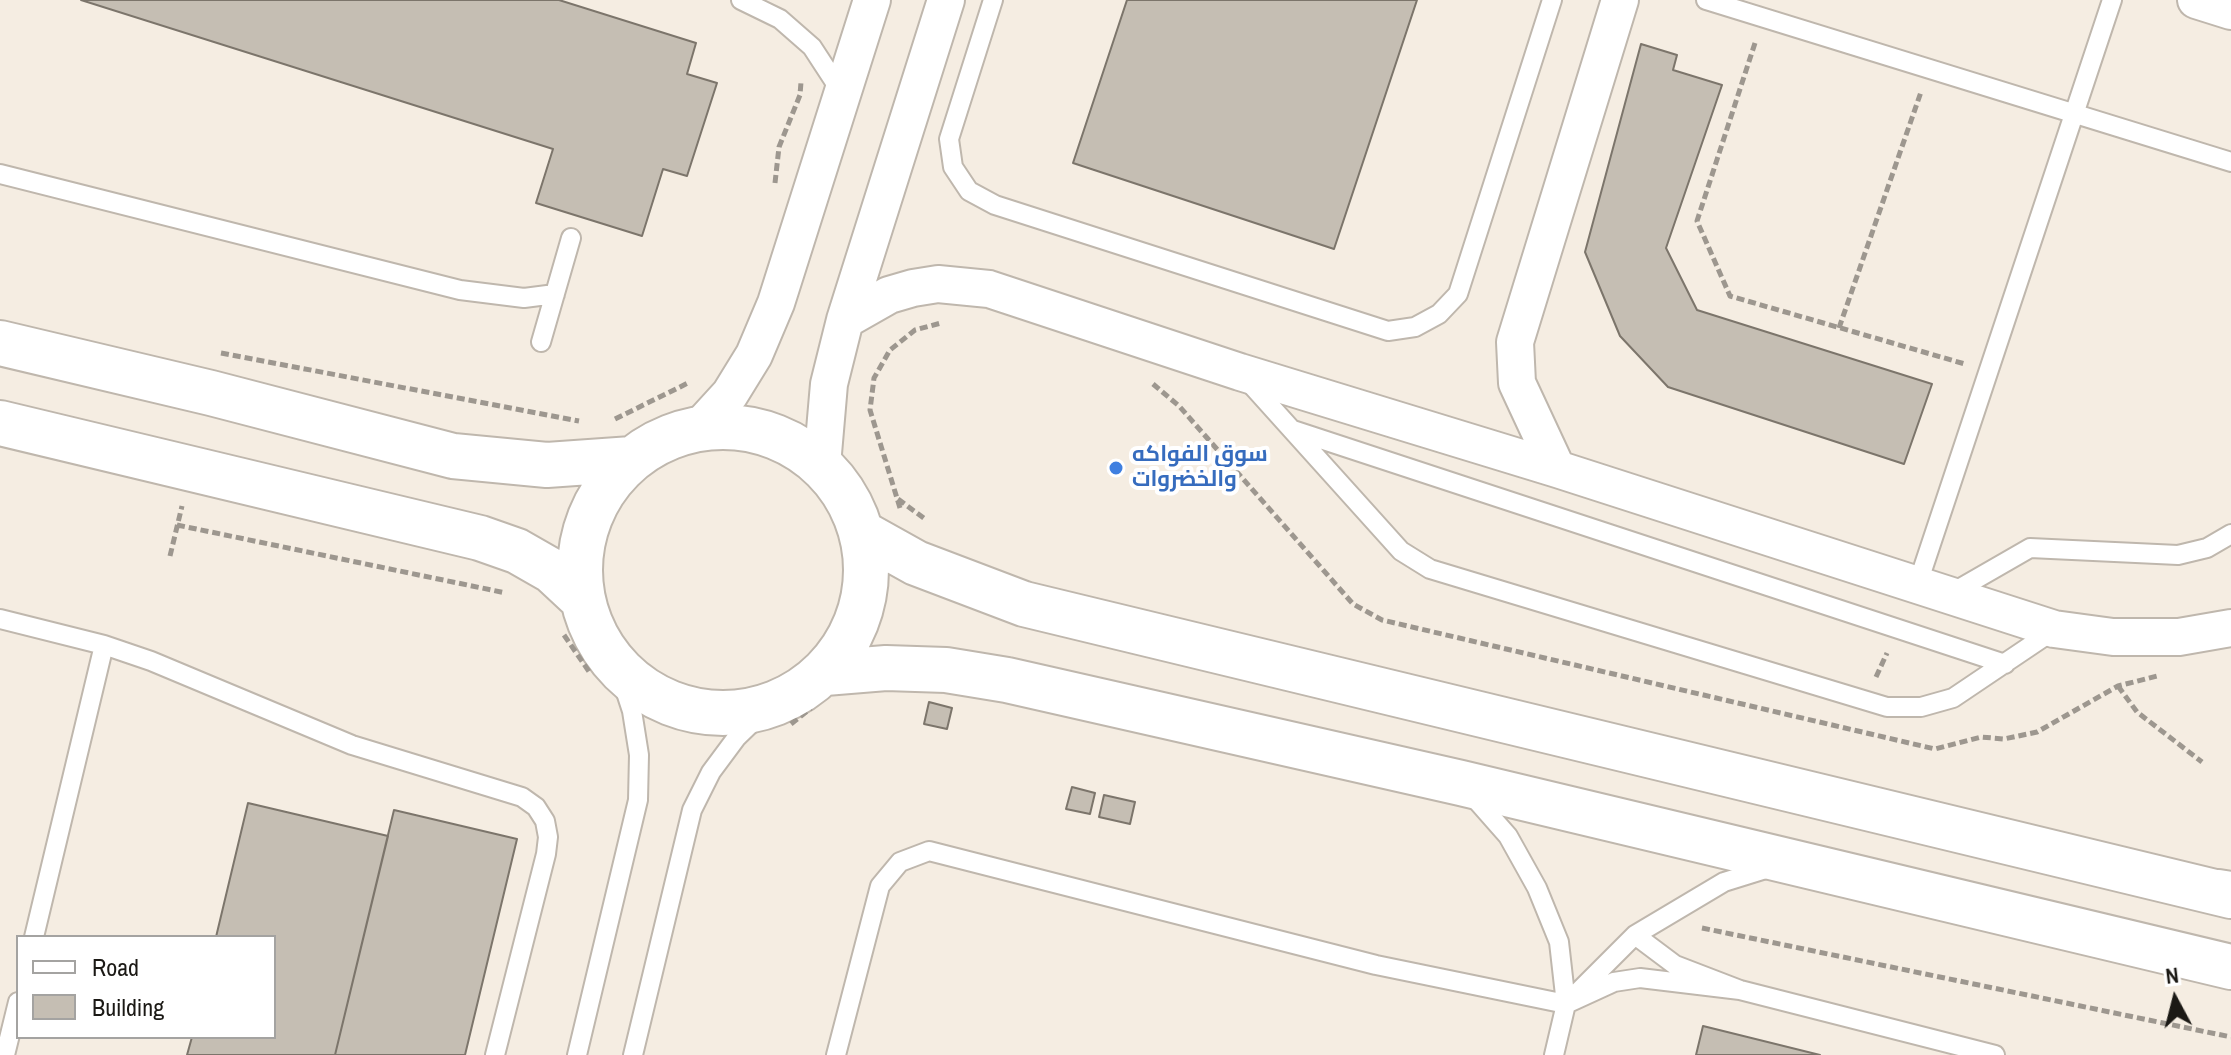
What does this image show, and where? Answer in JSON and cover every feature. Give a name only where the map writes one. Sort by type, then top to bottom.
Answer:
[{"type":"street","points":[[698,429],[730,394],[754,355],[776,303],[872,0]]},
{"type":"street","points":[[822,465],[829,384],[845,320],[946,0]]},
{"type":"street","points":[[1557,469],[1517,383],[1515,342],[1620,0]]},
{"type":"street","points":[[2196,0],[2231,11]]},
{"type":"street","points":[[845,320],[866,306],[901,291],[938,284],[989,289],[1240,372],[1557,469],[2054,629],[2113,637],[2179,637],[2231,628]]},
{"type":"street","points":[[0,343],[211,393],[453,456],[547,465],[632,459]]},
{"type":"street","points":[[0,423],[480,538],[517,551],[552,571],[569,611],[595,636],[608,677],[693,710],[774,720],[798,693],[819,690],[886,668],[931,669],[1007,680],[1461,783],[2231,967]]},
{"type":"street","points":[[569,611],[587,522],[605,488],[632,459],[663,440],[698,429],[731,426],[764,432],[795,445],[822,465],[848,497],[864,534],[868,572],[863,609],[848,643],[819,690]]},
{"type":"street","points":[[864,534],[916,563],[1024,604],[2227,894]]},
{"type":"lane","points":[[744,0],[780,19],[812,47],[842,93]]},
{"type":"lane","points":[[993,0],[949,139],[953,167],[969,191],[995,205],[1388,331],[1415,327],[1439,314],[1458,294],[1552,0]]},
{"type":"lane","points":[[1706,0],[2231,162]]},
{"type":"lane","points":[[1932,591],[1989,370],[2112,0]]},
{"type":"lane","points":[[0,174],[460,290],[524,298],[555,294]]},
{"type":"lane","points":[[541,342],[571,238]]},
{"type":"lane","points":[[1240,372],[1401,551],[1430,569],[1887,707],[1921,707],[1953,698],[2054,629]]},
{"type":"lane","points":[[1291,429],[2005,664]]},
{"type":"lane","points":[[1932,591],[2030,548],[2178,555],[2207,548],[2231,534]]},
{"type":"lane","points":[[0,619],[104,645],[352,745],[522,797],[536,807],[545,821],[548,837],[546,854],[495,1055]]},
{"type":"lane","points":[[34,935],[104,645]]},
{"type":"lane","points":[[577,1055],[638,800],[639,755],[632,711],[608,677]]},
{"type":"lane","points":[[633,1055],[692,810],[711,772],[737,737],[774,720]]},
{"type":"lane","points":[[1461,783],[1508,836],[1537,888],[1559,942],[1566,1004],[1554,1055]]},
{"type":"lane","points":[[836,1055],[880,886],[900,862],[929,851],[1376,965],[1566,1004],[1614,982],[1640,978],[1740,990],[1995,1055]]},
{"type":"lane","points":[[1566,1004],[1635,935],[1724,882],[1788,862]]},
{"type":"lane","points":[[1635,935],[1660,957],[1740,990]]},
{"type":"lane","points":[[5,1055],[16,1010]]},
{"type":"path","points":[[1763,17],[1697,221],[1730,296],[1989,370]]},
{"type":"path","points":[[1839,328],[1929,68]]},
{"type":"path","points":[[775,193],[779,147],[800,95],[797,71]]},
{"type":"path","points":[[222,351],[586,422]]},
{"type":"path","points":[[601,425],[695,380]]},
{"type":"path","points":[[170,556],[191,469]]},
{"type":"path","points":[[177,525],[510,594]]},
{"type":"path","points":[[569,611],[608,677]]},
{"type":"path","points":[[2118,686],[2137,712],[2202,762]]},
{"type":"path","points":[[774,720],[819,690]]},
{"type":"path","points":[[1662,919],[2231,1037]]},
{"type":"building","points":[[81,0],[559,0],[696,43],[687,74],[717,83],[687,176],[663,169],[642,236],[536,203],[553,149]]},
{"type":"building","points":[[1127,0],[1417,0],[1334,249],[1073,163]]},
{"type":"building","points":[[1641,44],[1677,55],[1673,70],[1722,85],[1666,248],[1697,310],[1932,384],[1904,464],[1668,387],[1620,336],[1585,252]]},
{"type":"building","points":[[929,702],[952,708],[947,729],[924,724]]},
{"type":"building","points":[[1072,787],[1095,793],[1090,814],[1066,809]]},
{"type":"building","points":[[1104,795],[1135,802],[1130,824],[1099,817]]},
{"type":"building","points":[[248,803],[388,836],[335,1055],[187,1055],[191,1039],[276,1039],[276,935],[216,935]]},
{"type":"building","points":[[394,810],[517,839],[465,1055],[335,1055]]},
{"type":"building","points":[[1703,1026],[1820,1055],[1696,1055]]},
{"type":"place","name":"سوق الفواكه والخضروات","points":[[1116,468]]}]
